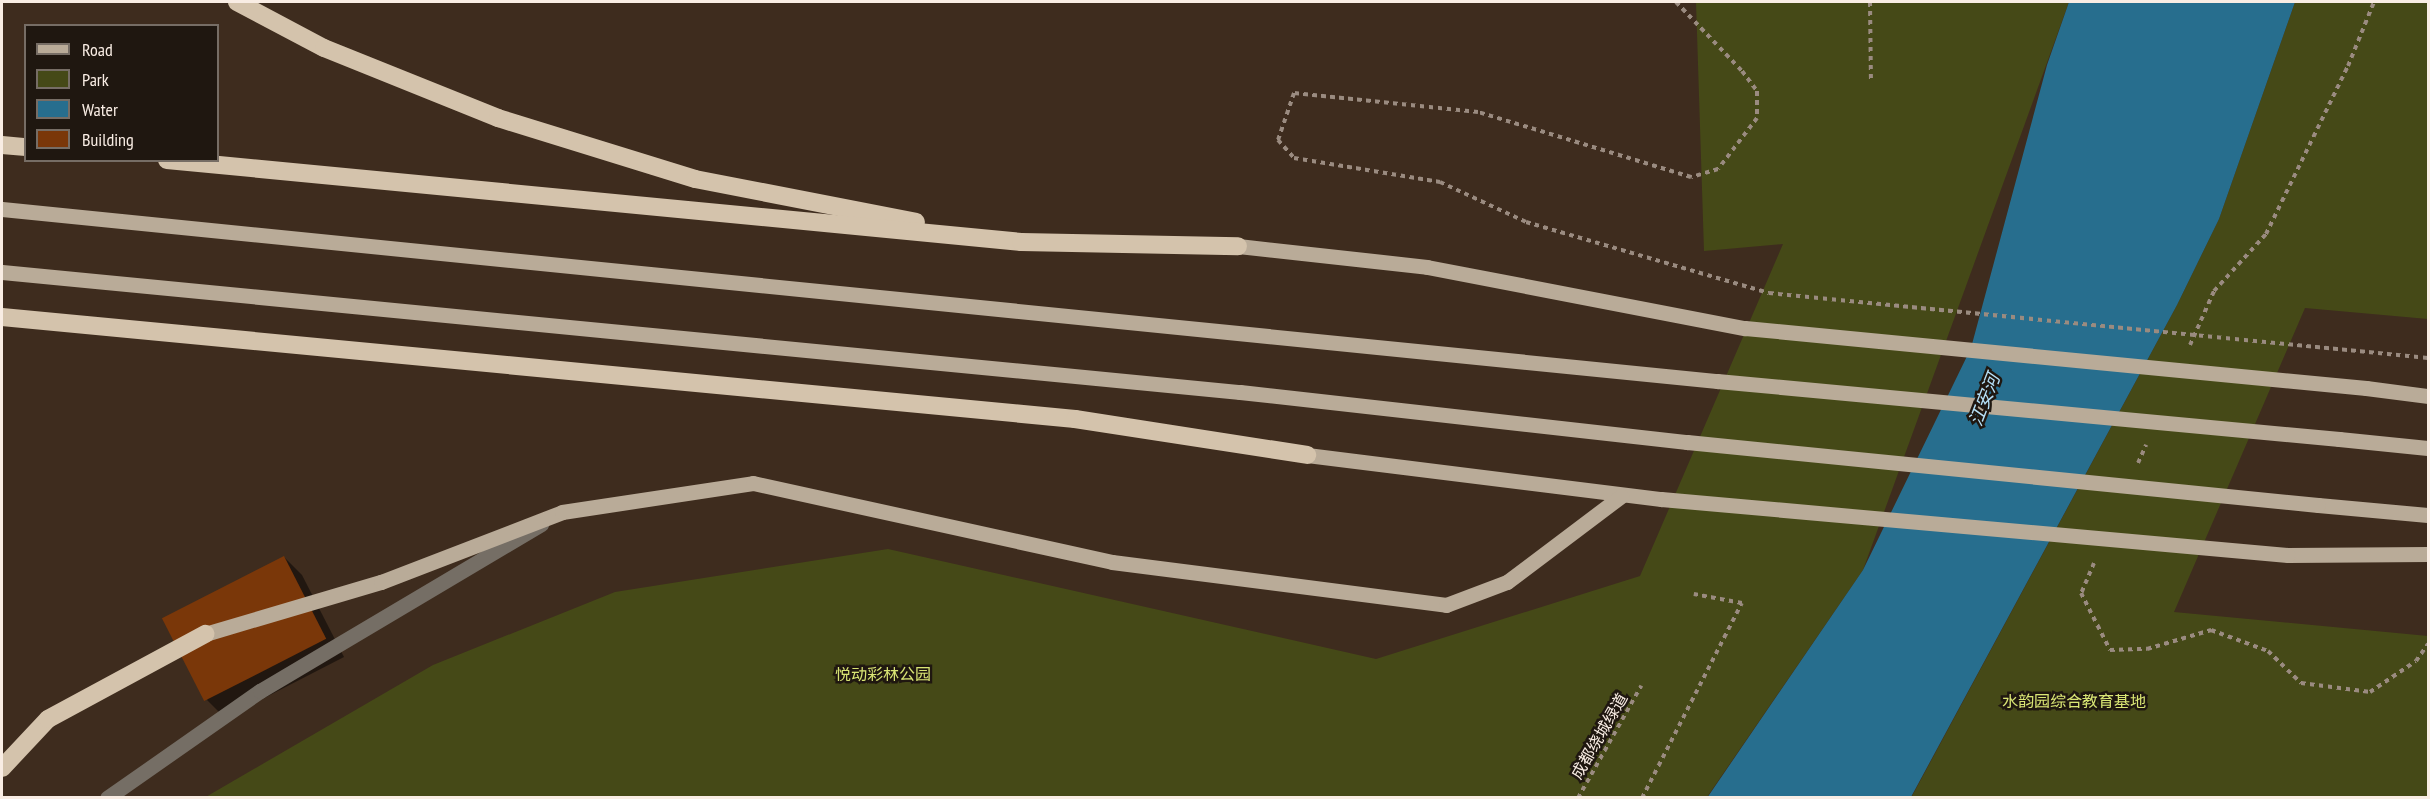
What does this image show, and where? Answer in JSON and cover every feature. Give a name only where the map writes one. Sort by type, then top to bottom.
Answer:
[{"type":"highway","points":[[237,2],[324,48],[498,118],[695,179],[1021,242]]},
{"type":"highway","points":[[2,145],[24,147]]},
{"type":"highway","points":[[188,162],[1021,242],[1238,246]]},
{"type":"highway","points":[[2,317],[1075,418],[1306,455]]},
{"type":"highway","points":[[2,768],[48,718],[204,634]]},
{"type":"main road","points":[[2,209],[1717,381],[2428,448]]},
{"type":"main road","points":[[1238,246],[1427,267],[1745,328],[2366,388],[2428,396]]},
{"type":"main road","points":[[2,273],[1240,392],[1687,442],[2428,515]]},
{"type":"main road","points":[[1306,455],[1621,496],[2289,555],[2428,554]]},
{"type":"main road","points":[[204,634],[381,582],[562,512],[753,483],[1112,562],[1446,605],[1507,582],[1621,496]]},
{"type":"street","points":[[107,798],[260,691],[562,512]]},
{"type":"path","points":[[1676,2],[1742,71],[1757,91],[1757,118],[1719,169],[1691,177],[1478,112],[1294,93],[1278,140],[1294,158],[1440,182],[1526,222],[1769,293],[2428,358]]},
{"type":"path","points":[[1870,2],[1871,83]]},
{"type":"path","points":[[1642,798],[1742,603],[1694,594]]},
{"type":"path","name":"成都绕城绿道","points":[[1578,798],[1641,686]]},
{"type":"green space","name":"悦动彩林公园","points":[[1696,2],[2069,2],[1863,570],[1707,797],[204,798],[433,665],[615,592],[888,549],[1376,659],[1640,576],[1783,244],[1704,251]]},
{"type":"green space","name":"水韵园综合教育基地","points":[[2295,2],[2428,2],[2428,319],[2305,308],[2174,612],[2428,636],[2428,797],[1911,798],[2177,305],[2219,219]]},
{"type":"water","name":"江安河","points":[[2069,2],[2295,2],[2219,219],[2177,305],[1911,797],[1707,798],[1863,570],[1971,348],[2047,65]]},
{"type":"building","points":[[284,556],[326,639],[204,701],[162,618]]}]
